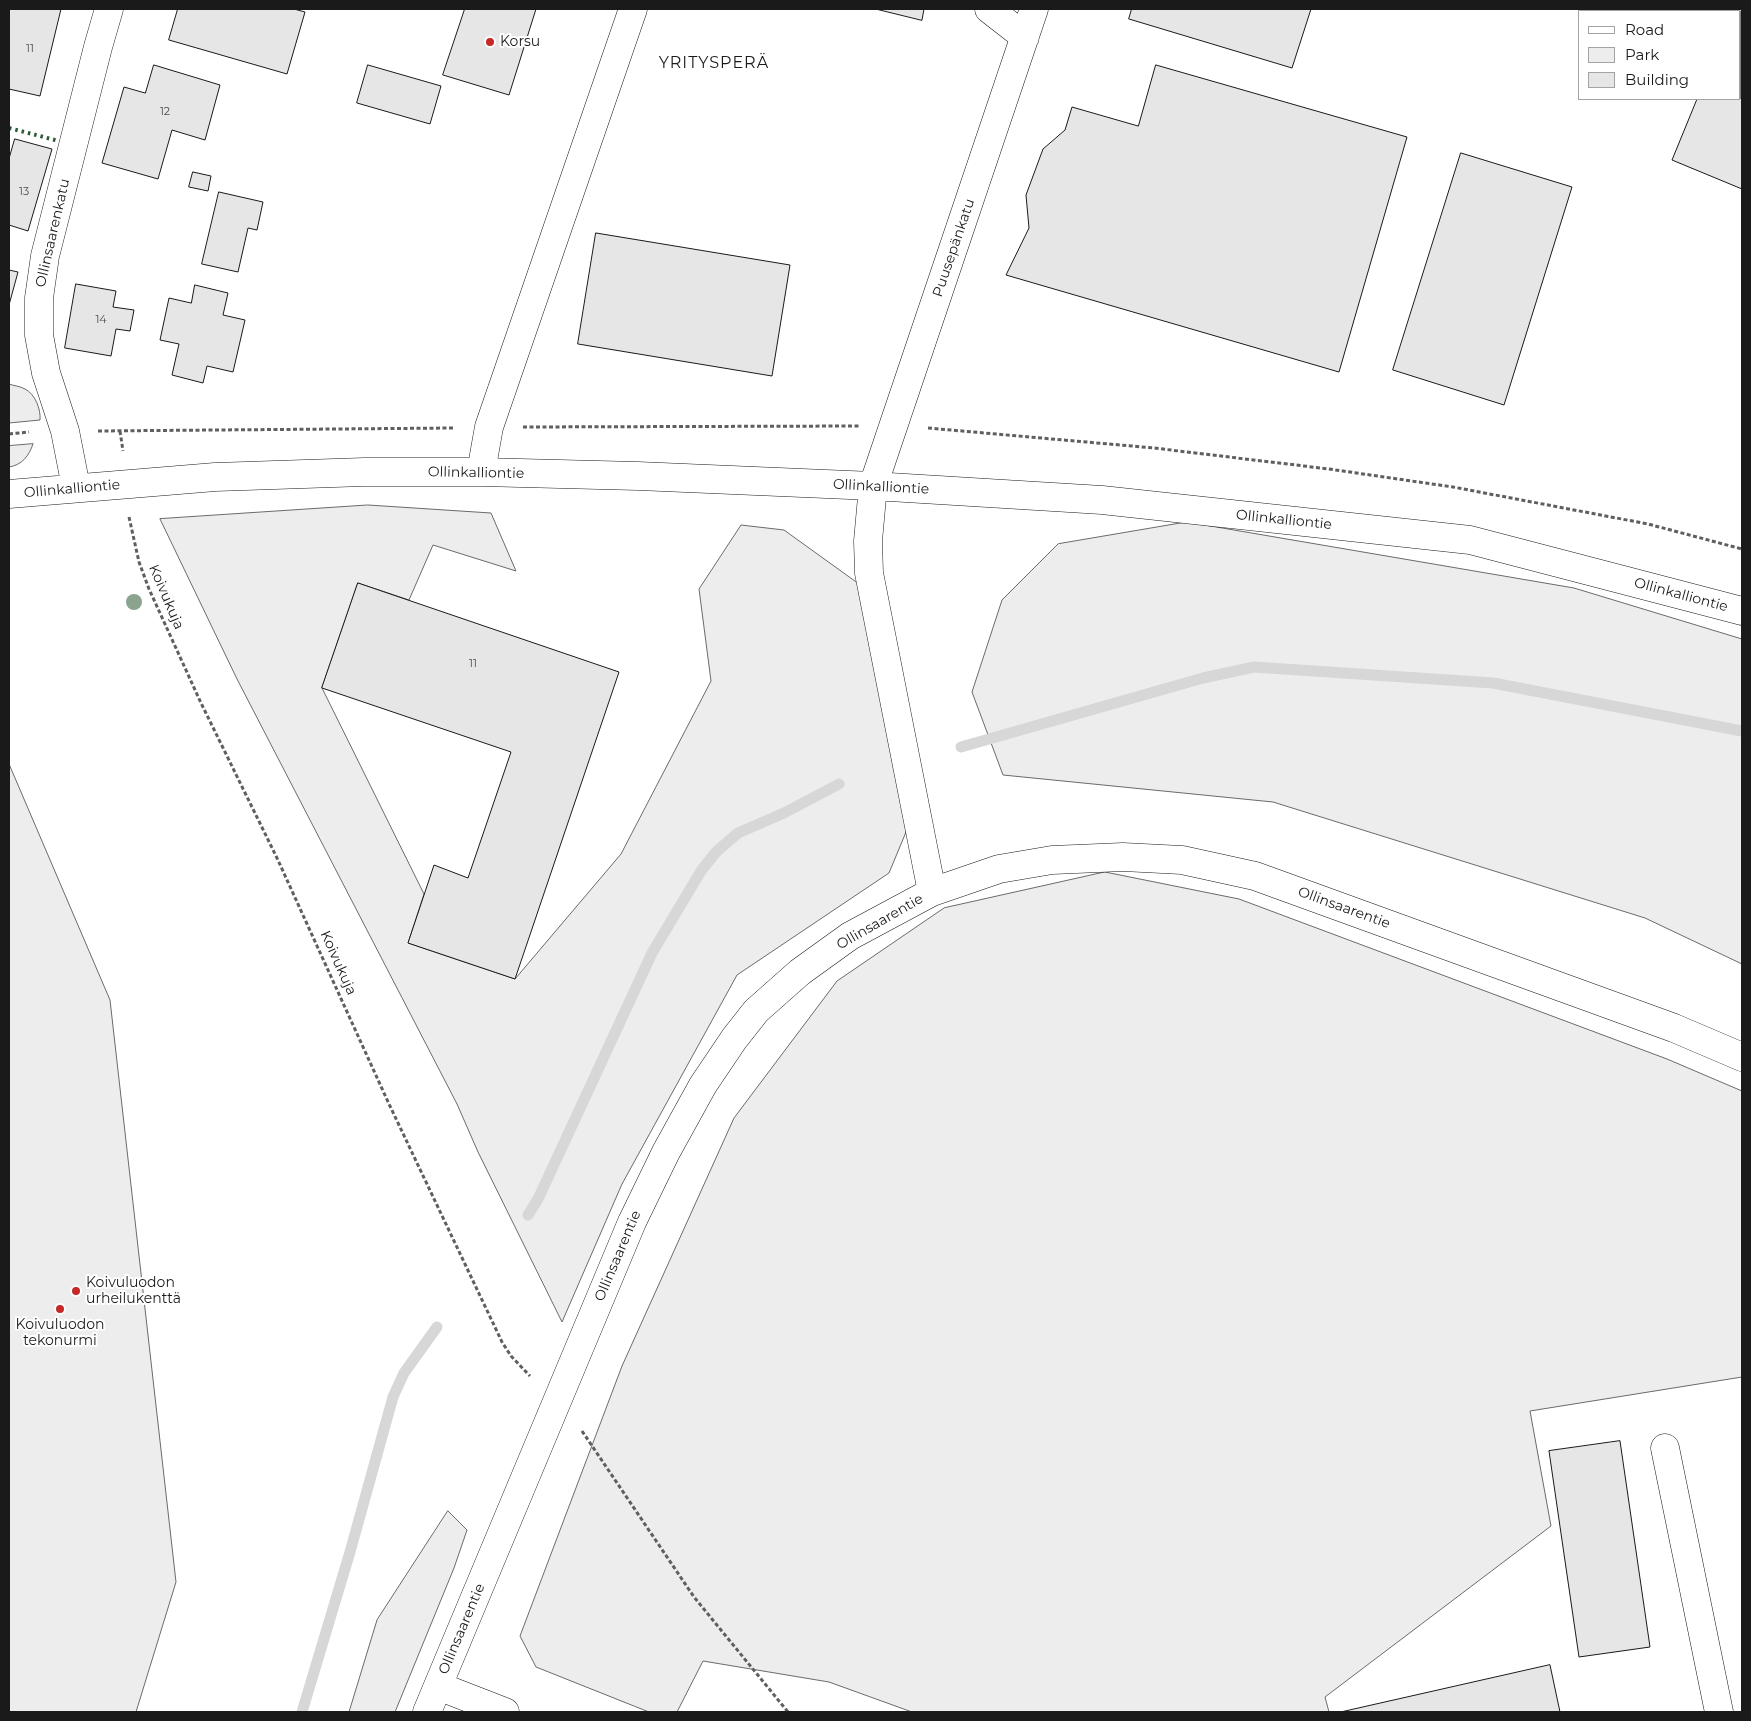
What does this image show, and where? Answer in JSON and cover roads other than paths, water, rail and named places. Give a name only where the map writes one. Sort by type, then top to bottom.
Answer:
[{"type":"street","name":"Ollinsaarenkatu","points":[[76,487],[65,431],[46,373],[39,335],[39,298],[45,256],[98,47],[110,9]]},
{"type":"street","points":[[481,472],[489,428],[633,9]]},
{"type":"street","points":[[989,9],[1025,37]]},
{"type":"street","name":"Puusepänkatu","points":[[873,486],[1034,9]]},
{"type":"street","name":"Ollinkalliontie","points":[[9,494],[76,487],[224,477],[364,472],[481,472],[638,476],[873,486],[1102,500],[1470,540],[1741,608]]},
{"type":"street","name":"Ollinsaarentie","points":[[873,486],[868,541],[869,573],[932,892]]},
{"type":"street","name":"Ollinsaarentie","points":[[427,1712],[632,1222],[666,1152],[703,1085],[756,1011],[800,972],[850,936],[932,892],[999,869],[1052,860],[1123,856],[1182,860],[1255,876],[1674,1028],[1742,1057]]},
{"type":"street","points":[[1665,1448],[1719,1712]]},
{"type":"street","points":[[438,1686],[504,1712]]},
{"type":"waterway","points":[[961,747],[1203,678],[1254,667],[1493,683],[1742,731]]},
{"type":"waterway","points":[[528,1215],[538,1199],[652,953],[701,871],[716,852],[738,833],[784,813],[839,784]]},
{"type":"waterway","points":[[302,1712],[350,1552],[393,1397],[404,1373],[437,1327]]},
{"type":"place","name":"Korsu","points":[[490,42]]},
{"type":"place","name":"Koivuluodon urheilukenttä","points":[[76,1291]]},
{"type":"place","name":"Koivuluodon tekonurmi","points":[[60,1309]]},
{"type":"district","name":"YRITYSPERÄ","points":[[714,63]]}]
